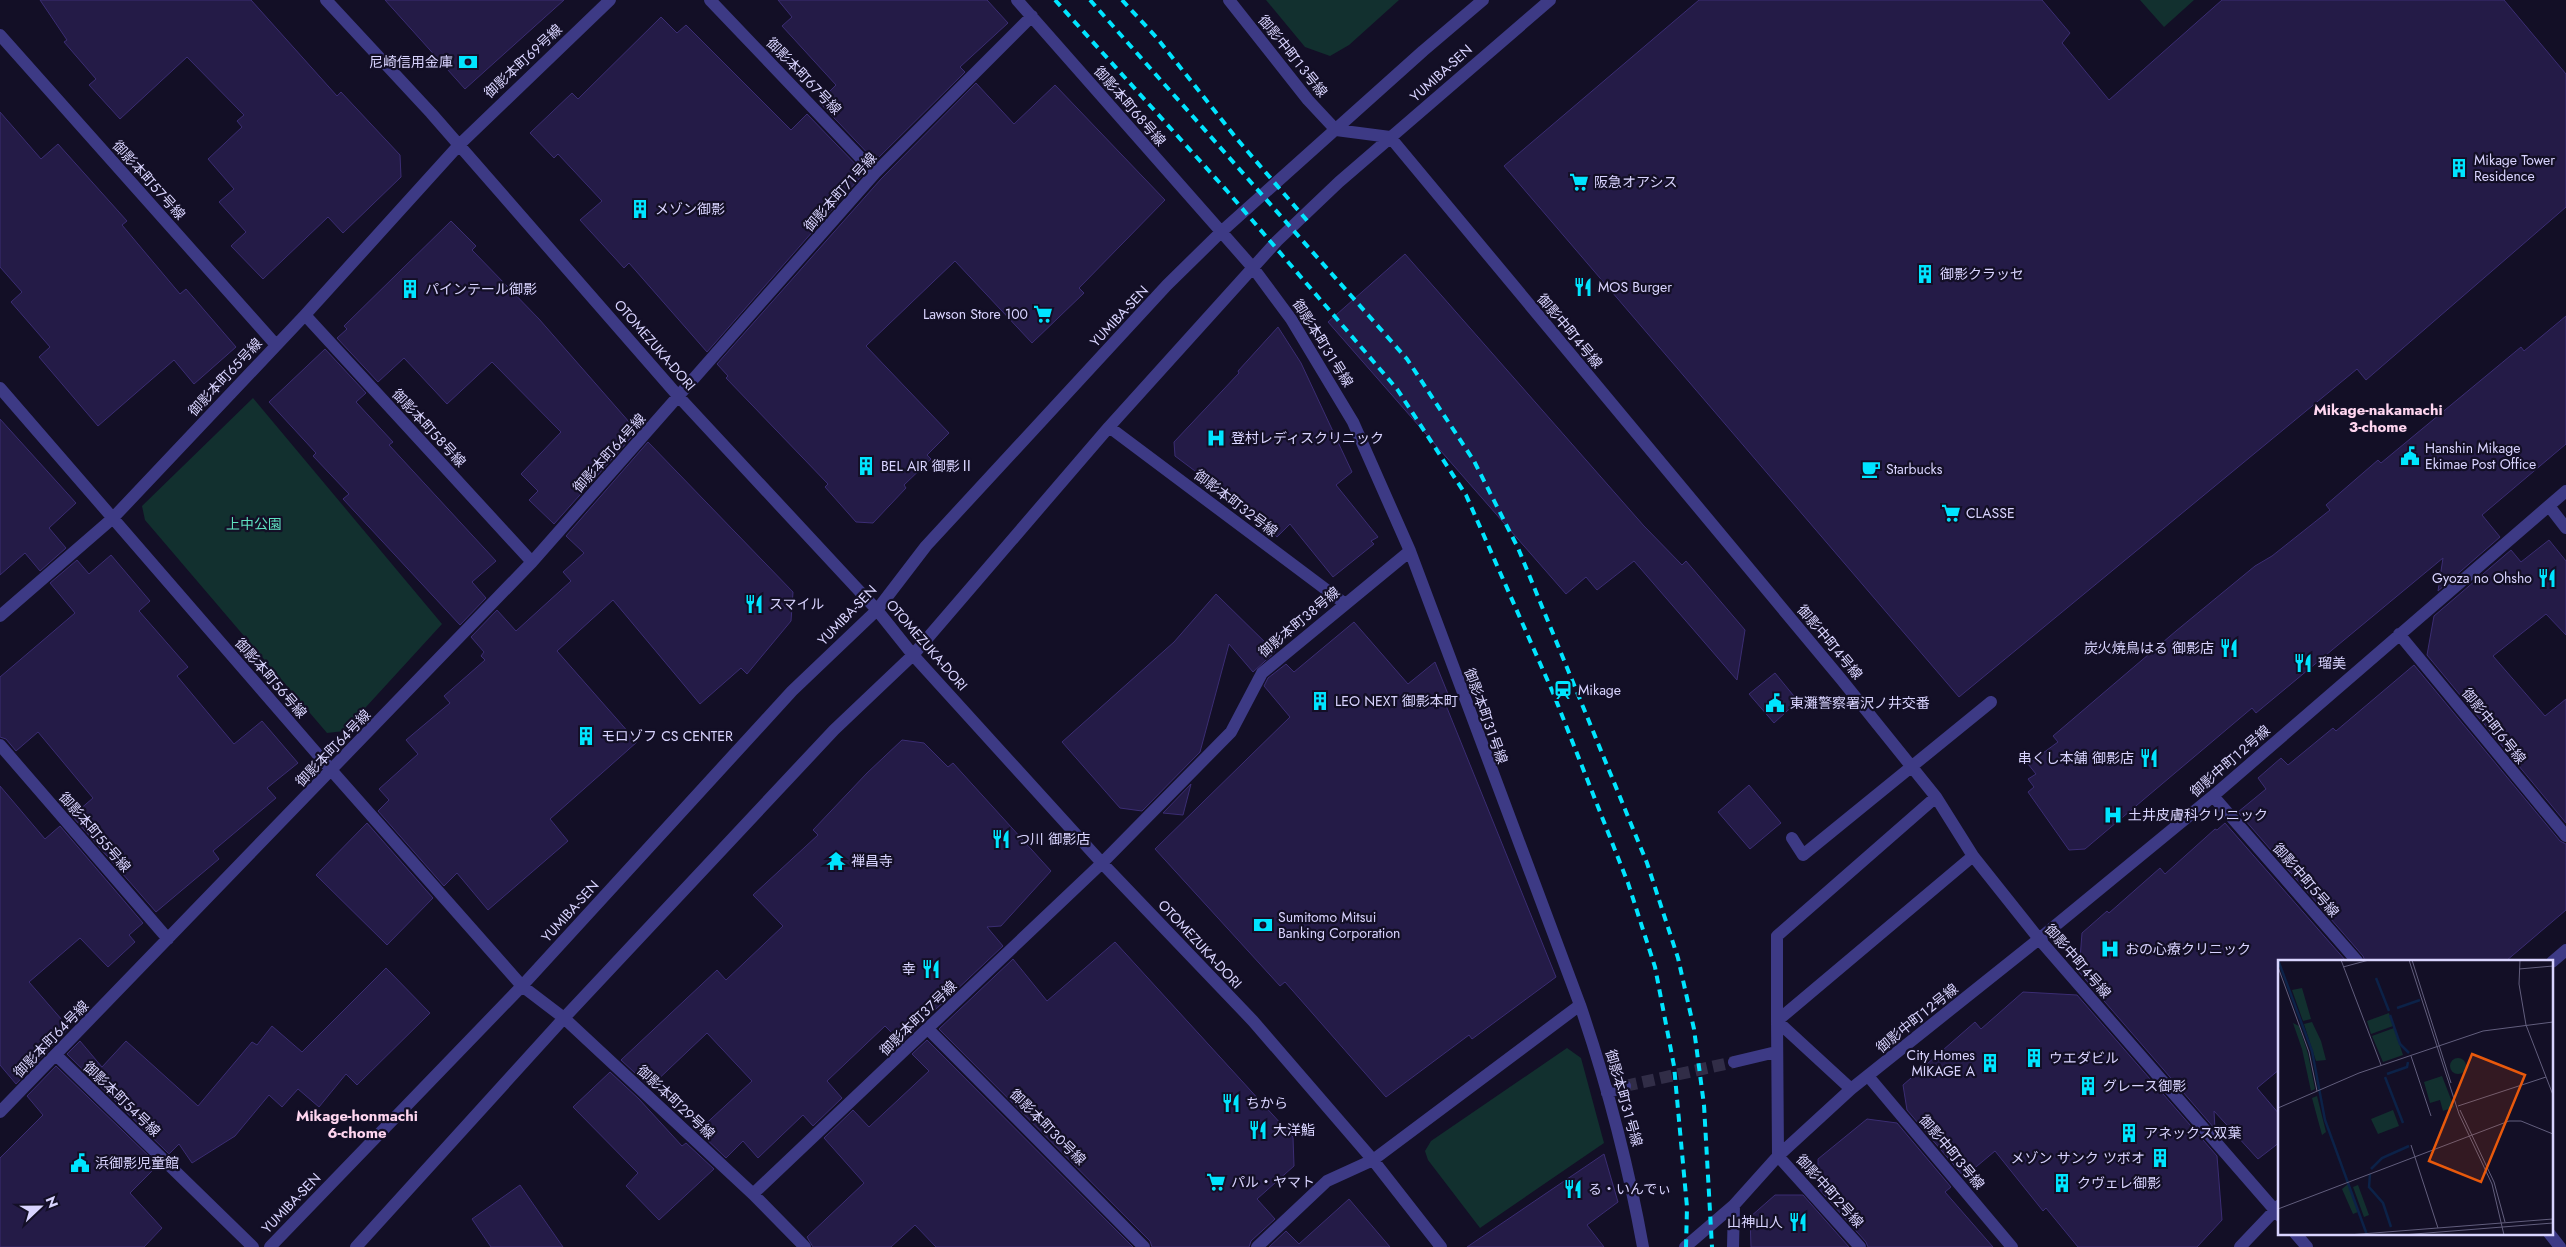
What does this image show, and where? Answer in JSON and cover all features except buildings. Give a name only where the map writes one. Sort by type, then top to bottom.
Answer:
[{"type":"street","name":"OTOMEZUKA-DORI","points":[[326,0],[459,145],[679,396],[877,610],[913,655],[1102,863],[1252,1021],[1373,1160],[1441,1247]]},
{"type":"street","name":"御影本町６９号線","points":[[459,145],[610,0]]},
{"type":"street","name":"御影本町６７号線","points":[[710,0],[876,173]]},
{"type":"street","name":"御影本町６８号線","points":[[1018,0],[1221,232]]},
{"type":"street","name":"御影中町１３号線","points":[[1228,0],[1308,100],[1336,130]]},
{"type":"street","name":"YUMIBA-SEN","points":[[270,1247],[522,986],[792,690],[877,610],[926,546],[1168,285],[1221,232],[1423,51],[1483,0]]},
{"type":"street","name":"YUMIBA-SEN","points":[[356,1247],[564,1018],[834,730],[913,655],[1109,427],[1300,218],[1390,137],[1550,0]]},
{"type":"street","name":"御影本町７１号線","points":[[679,396],[876,173],[1032,16]]},
{"type":"street","name":"御影本町５７号線","points":[[0,35],[276,345]]},
{"type":"street","points":[[1336,130],[1390,137]]},
{"type":"street","name":"御影中町４号線","points":[[1390,137],[1834,671],[1936,797],[1974,856],[2039,940],[2278,1210]]},
{"type":"street","name":"御影本町６５号線","points":[[0,616],[113,518],[305,315],[459,145]]},
{"type":"street","name":"御影本町３１号線","points":[[1221,232],[1254,268],[1291,319],[1353,422],[1410,551],[1580,1005],[1630,1173],[1644,1247]]},
{"type":"street","name":"御影本町５８号線","points":[[305,315],[532,562]]},
{"type":"street","name":"御影本町５６号線","points":[[0,388],[332,771],[522,986]]},
{"type":"street","name":"御影本町６４号線","points":[[2,1107],[57,1056],[532,562],[679,396]]},
{"type":"street","name":"御影本町３２号線","points":[[1109,427],[1344,603]]},
{"type":"street","name":"御影中町１２号線","points":[[1685,1247],[1734,1206],[1778,1156],[1852,1089],[2039,940],[2213,796],[2566,491]]},
{"type":"street","points":[[2549,506],[2566,528]]},
{"type":"street","name":"御影本町３８号線","points":[[1102,863],[1231,732],[1262,673],[1344,603],[1410,551]]},
{"type":"street","name":"御影中町６号線","points":[[2399,634],[2566,836]]},
{"type":"street","points":[[1792,838],[1803,855],[1991,702]]},
{"type":"street","name":"御影本町５５号線","points":[[0,745],[168,939]]},
{"type":"street","name":"御影中町５号線","points":[[2213,796],[2356,960]]},
{"type":"street","points":[[1778,1156],[1776,1052],[1777,936],[1936,797]]},
{"type":"street","points":[[1777,1020],[1974,856]]},
{"type":"street","name":"御影本町３７号線","points":[[753,1194],[1102,863]]},
{"type":"street","points":[[2554,960],[2566,950]]},
{"type":"street","name":"御影本町２９号線","points":[[522,986],[564,1018],[753,1194],[804,1247]]},
{"type":"street","points":[[1257,1247],[1327,1181],[1373,1160],[1580,1005]]},
{"type":"street","points":[[1777,1020],[1852,1089]]},
{"type":"street","name":"御影本町３０号線","points":[[928,1029],[1144,1247]]},
{"type":"street","points":[[1734,1062],[1776,1052]]},
{"type":"street","name":"御影本町５４号線","points":[[57,1056],[253,1247]]},
{"type":"street","name":"御影中町３号線","points":[[1868,1076],[2012,1247]]},
{"type":"street","points":[[1607,1093],[1625,1086]]},
{"type":"street","name":"御影中町２号線","points":[[1778,1156],[1860,1247]]},
{"type":"street","points":[[1733,1247],[1734,1206]]},
{"type":"street","points":[[2240,1247],[2278,1210]]},
{"type":"street","points":[[2296,1234],[2307,1247]]},
{"type":"street","points":[[2549,1234],[2560,1247]]},
{"type":"green space","points":[[1266,0],[1399,0],[1349,45],[1330,56],[1305,47]]},
{"type":"green space","points":[[2140,0],[2194,0],[2164,27]]},
{"type":"green space","name":"上中公園","points":[[253,398],[442,624],[344,731],[327,733],[145,520],[142,506]]},
{"type":"green space","points":[[1567,1048],[1581,1058],[1604,1143],[1480,1228],[1428,1160],[1425,1151],[1431,1141]]},
{"type":"tunnel","points":[[1625,1086],[1734,1062]]},
{"type":"railway","points":[[1055,0],[1228,192],[1397,389],[1466,495],[1554,695],[1628,883],[1655,967],[1674,1066],[1687,1207],[1686,1247]]},
{"type":"railway","points":[[1090,0],[1407,359],[1474,461],[1518,548],[1647,863],[1678,958],[1694,1029],[1704,1105],[1712,1247]]},
{"type":"railway","points":[[1122,0],[1157,38],[1237,139],[1310,224]]},
{"type":"place","name":"尼崎信用金庫","points":[[468,62]]},
{"type":"place","name":"Mikage Tower Residence","points":[[2459,168]]},
{"type":"place","name":"阪急オアシス","points":[[1579,182]]},
{"type":"place","name":"メゾン御影","points":[[640,209]]},
{"type":"place","name":"御影クラッセ","points":[[1925,274]]},
{"type":"place","name":"MOS Burger","points":[[1583,287]]},
{"type":"place","name":"パインテール御影","points":[[410,289]]},
{"type":"place","name":"Lawson Store 100","points":[[1043,314]]},
{"type":"place","name":"登村レディスクリニック","points":[[1216,438]]},
{"type":"place","name":"Hanshin Mikage Ekimae Post Office","points":[[2410,456]]},
{"type":"place","name":"BEL AIR 御影Ⅱ","points":[[866,466]]},
{"type":"place","name":"Starbucks","points":[[1871,469]]},
{"type":"place","name":"CLASSE","points":[[1951,513]]},
{"type":"place","name":"Gyoza no Ohsho","points":[[2547,578]]},
{"type":"place","name":"スマイル","points":[[754,604]]},
{"type":"place","name":"炭火焼鳥はる 御影店","points":[[2229,648]]},
{"type":"place","name":"瑠美","points":[[2303,663]]},
{"type":"place","name":"Mikage","points":[[1563,690]]},
{"type":"place","name":"LEO NEXT 御影本町","points":[[1320,701]]},
{"type":"place","name":"東灘警察署沢ノ井交番","points":[[1775,703]]},
{"type":"place","name":"モロゾフ CS CENTER","points":[[586,736]]},
{"type":"place","name":"串くし本舗 御影店","points":[[2149,758]]},
{"type":"place","name":"土井皮膚科クリニック","points":[[2113,815]]},
{"type":"place","name":"つ川 御影店","points":[[1001,839]]},
{"type":"place","name":"禅昌寺","points":[[836,861]]},
{"type":"place","name":"Sumitomo Mitsui Banking Corporation","points":[[1263,925]]},
{"type":"place","name":"おの心療クリニック","points":[[2110,949]]},
{"type":"place","name":"幸","points":[[931,969]]},
{"type":"place","name":"ウエダビル","points":[[2034,1058]]},
{"type":"place","name":"City Homes MIKAGE A","points":[[1990,1063]]},
{"type":"place","name":"グレース御影","points":[[2088,1086]]},
{"type":"place","name":"ちから","points":[[1231,1103]]},
{"type":"place","name":"大洋鮨","points":[[1258,1130]]},
{"type":"place","name":"アネックス双葉","points":[[2129,1133]]},
{"type":"place","name":"メゾン サンク ツボオ","points":[[2160,1158]]},
{"type":"place","name":"浜御影児童館","points":[[80,1163]]},
{"type":"place","name":"パル・ヤマト","points":[[1216,1182]]},
{"type":"place","name":"クヴェレ御影","points":[[2062,1183]]},
{"type":"place","name":"る・いんでぃ","points":[[1573,1189]]},
{"type":"place","name":"山神山人","points":[[1798,1222]]},
{"type":"district","name":"Mikage-nakamachi 3-chome","points":[[2378,418]]},
{"type":"district","name":"Mikage-honmachi 6-chome","points":[[357,1124]]}]
